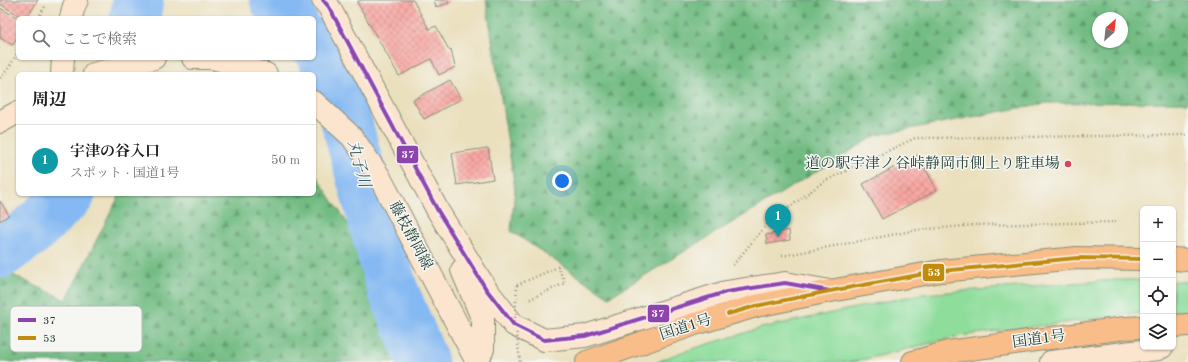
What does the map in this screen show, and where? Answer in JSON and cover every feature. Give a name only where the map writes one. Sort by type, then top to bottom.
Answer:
[{"type":"highway","name":"国道1号","points":[[587,362],[695,324],[756,306],[830,291],[941,271],[1077,258],[1140,259]]},
{"type":"highway","points":[[1176,259],[1188,260]]},
{"type":"highway","points":[[1176,326],[1188,325]]},
{"type":"highway","name":"国道1号","points":[[913,362],[948,352],[1140,327]]},
{"type":"main road","points":[[72,16],[77,0]]},
{"type":"main road","points":[[323,0],[329,7],[438,211],[486,289],[514,325],[544,340],[585,336],[726,292],[785,283],[830,291]]},
{"type":"main road","points":[[62,72],[63,60]]},
{"type":"main road","points":[[102,72],[146,60]]},
{"type":"main road","points":[[220,60],[260,72]]},
{"type":"main road","name":"藤枝静岡線","points":[[316,103],[352,137],[379,176],[477,362]]},
{"type":"main road","points":[[0,122],[16,113]]},
{"type":"main road","points":[[438,211],[483,320],[483,349],[477,362]]},
{"type":"main road","points":[[1176,338],[1188,331]]},
{"type":"main road","points":[[1050,362],[1150,350]]},
{"type":"path","points":[[39,16],[49,0]]},
{"type":"path","points":[[0,78],[8,69],[16,55]]},
{"type":"path","points":[[733,265],[767,224],[823,182],[915,138],[1188,135]]},
{"type":"path","points":[[779,256],[916,230],[976,225],[1116,222]]},
{"type":"path","points":[[727,267],[741,264]]},
{"type":"path","points":[[520,362],[515,319],[517,286],[558,267],[565,283],[524,302]]},
{"type":"green space","points":[[486,0],[1188,0],[1188,102],[1046,103],[877,135],[609,297],[511,231],[515,189]]},
{"type":"green space","points":[[316,175],[438,362],[0,362],[0,269],[66,300],[119,196],[316,196]]},
{"type":"green space","points":[[1115,280],[1140,280],[1140,313],[960,336],[853,362],[657,362],[679,353],[761,328],[921,294]]},
{"type":"green space","points":[[1176,281],[1188,281],[1188,312],[1176,312]]},
{"type":"building","points":[[0,0],[38,0],[28,16],[20,16],[0,4]]},
{"type":"building","points":[[361,0],[413,0],[429,29],[436,26],[449,50],[451,49],[455,67],[439,75],[431,59],[399,76],[357,2]]},
{"type":"building","points":[[434,0],[448,0],[449,3],[436,7]]},
{"type":"building","points":[[0,8],[16,17],[16,39],[13,45],[0,38]]},
{"type":"building","points":[[450,80],[461,99],[424,119],[413,100]]},
{"type":"building","points":[[488,148],[493,179],[457,185],[452,153]]},
{"type":"building","points":[[918,155],[937,190],[882,219],[863,184]]},
{"type":"building","points":[[0,201],[9,215],[0,221]]},
{"type":"building","points":[[789,230],[790,240],[767,244],[766,235]]},
{"type":"waterway","name":"丸子川","points":[[135,16],[138,0]]},
{"type":"waterway","name":"丸子川","points":[[275,0],[290,16]]},
{"type":"waterway","name":"丸子川","points":[[316,45],[320,50],[339,95],[392,288],[423,362]]},
{"type":"waterway","name":"丸子川","points":[[0,253],[29,233],[68,196]]},
{"type":"transit line","name":"37","points":[[323,0],[329,7],[438,211],[486,289],[514,325],[544,340],[585,336],[726,292],[785,283],[830,291]]},
{"type":"transit line","name":"53","points":[[728,314],[756,306],[830,291],[941,271],[1077,258],[1140,259]]},
{"type":"place","name":"道の駅宇津ノ谷峠静岡市側上り駐車場","points":[[1068,164]]},
{"type":"place","name":"宇津の谷入口","points":[[778,237]]}]
